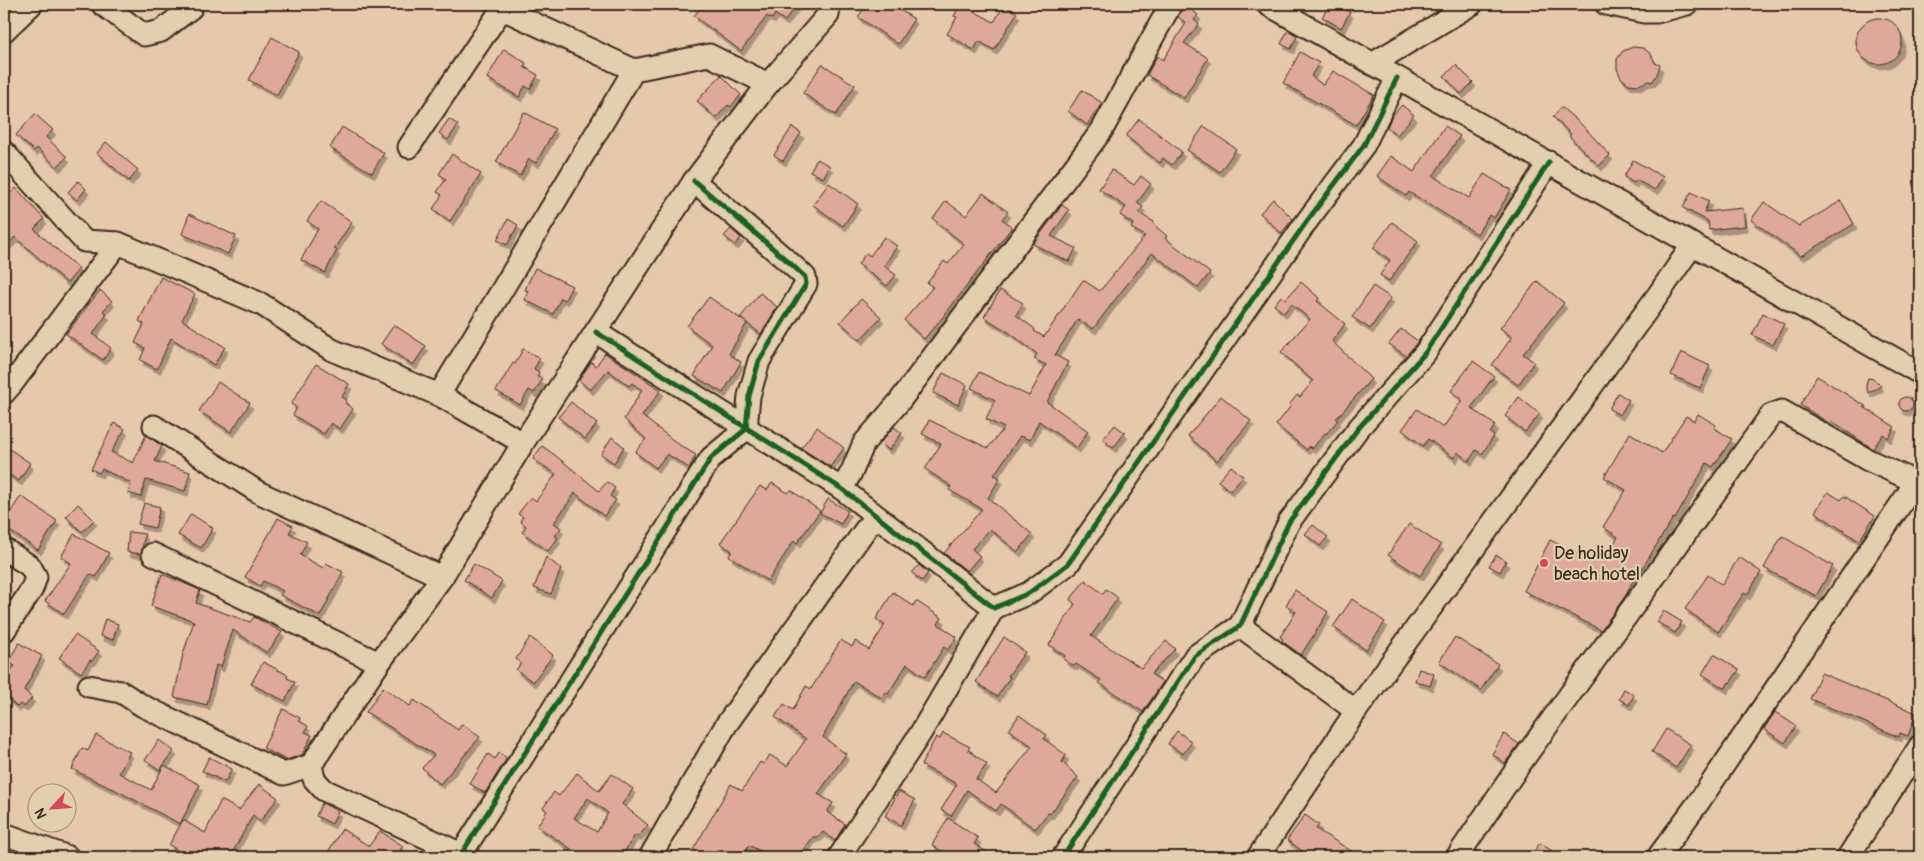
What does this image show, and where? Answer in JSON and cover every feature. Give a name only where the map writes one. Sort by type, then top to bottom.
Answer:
[{"type":"street","points":[[4,31],[32,4]]},
{"type":"street","points":[[102,4],[144,35],[161,31],[191,8]]},
{"type":"street","points":[[89,686],[121,692],[143,706],[284,774],[311,765],[379,663],[442,577],[523,443],[694,181],[768,84],[828,15],[829,4]]},
{"type":"street","points":[[842,489],[864,443],[899,402],[1102,130],[1171,4]]},
{"type":"street","points":[[1267,4],[1920,373]]},
{"type":"street","points":[[1372,64],[1469,4]]},
{"type":"street","points":[[1606,4],[1644,12],[1657,12],[1686,4]]},
{"type":"street","points":[[409,147],[497,16],[505,10],[634,70],[709,54],[768,84]]},
{"type":"street","points":[[439,395],[634,70]]},
{"type":"street","points":[[840,857],[920,734],[994,608],[1029,594],[1068,564],[1307,221],[1364,145],[1397,78]]},
{"type":"street","points":[[4,153],[84,242],[118,243],[260,304],[332,350],[439,395],[523,443]]},
{"type":"street","points":[[1063,857],[1194,656],[1240,626],[1289,522],[1357,430],[1425,353],[1549,162]]},
{"type":"street","points":[[311,765],[314,779],[324,790],[465,855],[711,458],[746,429],[749,396],[759,361],[806,284],[805,278],[694,181]]},
{"type":"street","points":[[4,392],[118,243]]},
{"type":"street","points":[[1258,857],[1356,711],[1693,244]]},
{"type":"street","points":[[596,332],[842,489],[994,608]]},
{"type":"street","points":[[1457,857],[1522,761],[1771,415],[1782,411],[1868,460],[1918,479],[1704,795],[1658,857]]},
{"type":"street","points":[[154,426],[258,492],[442,577]]},
{"type":"street","points":[[650,857],[726,725],[875,516]]},
{"type":"street","points":[[4,549],[30,566],[36,577],[32,590],[4,631]]},
{"type":"street","points":[[153,554],[379,663]]},
{"type":"street","points":[[1240,626],[1356,711]]},
{"type":"street","points":[[1848,857],[1920,746]]},
{"type":"street","points":[[4,834],[68,857]]},
{"type":"building","points":[[703,4],[797,4],[785,21],[775,14],[772,19],[767,16],[741,51],[694,16]]},
{"type":"building","points":[[867,4],[891,4],[914,19],[898,44],[858,17]]},
{"type":"building","points":[[961,4],[994,22],[1004,5],[1017,13],[994,50],[979,41],[974,50],[947,34],[957,17],[954,16]]},
{"type":"building","points":[[1184,4],[1198,15],[1194,20],[1199,24],[1184,43],[1208,58],[1184,98],[1147,75],[1157,56],[1163,60],[1186,23],[1178,17]]},
{"type":"building","points":[[1330,4],[1349,4],[1345,10],[1350,12],[1341,28],[1322,17]]},
{"type":"building","points":[[1879,18],[1892,22],[1898,28],[1902,41],[1898,54],[1892,60],[1879,64],[1866,60],[1860,54],[1856,41],[1860,28],[1866,22]]},
{"type":"building","points":[[1288,30],[1297,36],[1291,49],[1281,44]]},
{"type":"building","points":[[272,37],[299,52],[277,95],[249,80]]},
{"type":"building","points":[[1633,47],[1643,48],[1651,54],[1655,63],[1660,65],[1657,75],[1652,82],[1648,81],[1639,85],[1629,84],[1621,78],[1617,69],[1617,59],[1623,51]]},
{"type":"building","points":[[504,49],[526,63],[524,67],[538,75],[530,89],[525,86],[519,97],[487,78]]},
{"type":"building","points":[[1300,52],[1319,63],[1311,76],[1323,85],[1333,71],[1374,95],[1356,125],[1283,83]]},
{"type":"building","points":[[822,64],[855,85],[836,115],[803,93]]},
{"type":"building","points":[[1456,65],[1473,82],[1461,94],[1444,76]]},
{"type":"building","points":[[721,75],[741,95],[716,118],[697,101]]},
{"type":"building","points":[[1082,90],[1102,103],[1087,125],[1068,111]]},
{"type":"building","points":[[1402,105],[1414,115],[1397,135],[1387,127],[1392,116]]},
{"type":"building","points":[[1561,107],[1582,125],[1610,155],[1599,166],[1553,117]]},
{"type":"building","points":[[524,112],[555,129],[536,163],[529,159],[520,176],[496,162]]},
{"type":"building","points":[[35,114],[53,130],[46,137],[67,157],[57,167],[37,148],[34,151],[16,135]]},
{"type":"building","points":[[449,119],[458,125],[448,140],[439,133]]},
{"type":"building","points":[[1139,119],[1182,152],[1172,165],[1163,158],[1160,163],[1126,136]]},
{"type":"building","points":[[1204,126],[1236,149],[1220,172],[1187,150]]},
{"type":"building","points":[[1445,126],[1460,136],[1433,176],[1469,198],[1484,174],[1511,190],[1494,218],[1489,215],[1477,234],[1409,192],[1406,196],[1377,176],[1391,156],[1414,172]]},
{"type":"building","points":[[342,127],[384,153],[372,173],[330,148]]},
{"type":"building","points":[[792,127],[801,133],[783,161],[774,155]]},
{"type":"building","points":[[106,142],[138,170],[129,181],[97,153]]},
{"type":"building","points":[[452,154],[481,174],[450,221],[433,209],[442,195],[437,192],[446,179],[439,174]]},
{"type":"building","points":[[817,159],[830,166],[823,178],[810,171]]},
{"type":"building","points":[[1633,160],[1663,177],[1655,190],[1636,180],[1634,183],[1624,177]]},
{"type":"building","points":[[1112,170],[1134,185],[1141,176],[1151,184],[1137,203],[1143,207],[1139,213],[1154,222],[1153,224],[1167,236],[1165,238],[1210,273],[1198,288],[1152,253],[1093,329],[1078,319],[1055,355],[1068,362],[1047,402],[1088,431],[1077,448],[1039,421],[1030,440],[1020,436],[994,475],[1000,478],[988,498],[1032,534],[1018,552],[990,529],[972,549],[980,556],[967,571],[944,553],[982,509],[949,490],[951,487],[948,484],[925,469],[941,444],[922,434],[929,420],[988,448],[1004,428],[986,419],[995,400],[971,388],[979,372],[1029,396],[1046,365],[1034,359],[1037,354],[1010,333],[984,317],[1000,290],[1023,303],[1016,315],[1044,337],[1083,280],[1100,291],[1145,236],[1131,228],[1133,224],[1120,215],[1126,207],[1099,189]]},
{"type":"building","points":[[78,181],[86,189],[77,200],[68,192]]},
{"type":"building","points":[[829,183],[858,204],[843,226],[813,205]]},
{"type":"building","points":[[16,188],[44,219],[34,229],[79,269],[67,283],[15,237],[4,248],[4,200]]},
{"type":"building","points":[[1691,192],[1709,201],[1704,212],[1743,208],[1745,226],[1709,230],[1708,221],[1683,208]]},
{"type":"building","points":[[983,193],[1008,212],[1002,219],[1012,227],[924,339],[904,320],[933,287],[927,283],[944,261],[948,264],[964,244],[933,219],[946,201],[966,216]]},
{"type":"building","points":[[1273,199],[1293,219],[1281,233],[1260,213]]},
{"type":"building","points":[[321,201],[352,222],[334,249],[337,250],[325,273],[301,260],[318,229],[307,221]]},
{"type":"building","points":[[1841,201],[1854,224],[1801,256],[1751,220],[1764,202],[1799,226]]},
{"type":"building","points":[[1062,205],[1069,210],[1051,236],[1076,248],[1069,262],[1033,244]]},
{"type":"building","points":[[189,214],[236,236],[228,254],[182,234]]},
{"type":"building","points":[[508,219],[518,225],[507,245],[497,240]]},
{"type":"building","points":[[1392,222],[1418,241],[1389,281],[1380,275],[1390,260],[1373,248]]},
{"type":"building","points":[[731,229],[741,238],[735,245],[724,236]]},
{"type":"building","points":[[884,237],[897,246],[884,266],[896,275],[887,286],[858,264],[866,253],[870,256]]},
{"type":"building","points":[[535,268],[572,286],[565,300],[561,298],[553,314],[525,300],[528,291],[525,290]]},
{"type":"building","points":[[161,277],[195,294],[182,320],[225,347],[214,365],[171,338],[157,369],[140,360],[145,348],[135,343],[144,324],[139,321]]},
{"type":"building","points":[[1537,281],[1564,303],[1523,354],[1534,362],[1518,385],[1492,365],[1512,337],[1500,328]]},
{"type":"building","points":[[1301,282],[1319,298],[1317,301],[1345,324],[1332,341],[1371,379],[1336,419],[1338,420],[1326,434],[1312,449],[1309,446],[1307,450],[1276,425],[1297,395],[1300,397],[1313,381],[1281,352],[1310,319],[1291,304],[1284,313],[1274,305],[1281,296],[1286,299]]},
{"type":"building","points":[[1373,286],[1391,298],[1370,329],[1352,317]]},
{"type":"building","points":[[100,290],[112,301],[103,311],[107,314],[93,334],[111,348],[103,360],[66,334]]},
{"type":"building","points":[[760,293],[777,307],[761,334],[740,318]]},
{"type":"building","points":[[709,297],[747,323],[729,354],[741,362],[723,393],[694,376],[712,345],[687,326]]},
{"type":"building","points":[[861,299],[881,317],[860,340],[840,322]]},
{"type":"building","points":[[1763,313],[1784,324],[1773,345],[1752,335]]},
{"type":"building","points":[[394,325],[426,346],[413,365],[381,344]]},
{"type":"building","points":[[1401,329],[1418,341],[1406,356],[1389,344]]},
{"type":"building","points":[[523,349],[540,358],[534,369],[539,372],[537,377],[542,380],[534,393],[529,390],[520,405],[496,391]]},
{"type":"building","points":[[1681,352],[1710,366],[1700,388],[1671,375]]},
{"type":"building","points":[[605,353],[661,390],[642,416],[696,455],[689,468],[667,454],[656,468],[635,452],[646,439],[624,419],[642,390],[632,383],[629,386],[608,370],[590,390],[579,380],[591,362],[596,366]]},
{"type":"building","points":[[1473,361],[1494,376],[1471,408],[1495,425],[1490,433],[1494,436],[1482,454],[1476,450],[1469,461],[1457,452],[1454,458],[1428,439],[1423,446],[1402,430],[1417,409],[1443,428],[1462,400],[1451,391]]},
{"type":"building","points":[[316,364],[349,384],[342,397],[347,400],[345,403],[353,409],[340,429],[331,423],[324,434],[293,415],[297,408],[291,404]]},
{"type":"building","points":[[943,373],[967,385],[958,405],[933,393]]},
{"type":"building","points":[[1817,376],[1895,427],[1888,438],[1883,434],[1873,449],[1831,421],[1829,423],[1800,405]]},
{"type":"building","points":[[1868,378],[1874,379],[1881,386],[1868,393],[1866,384]]},
{"type":"building","points":[[218,382],[250,403],[231,432],[199,411]]},
{"type":"building","points":[[1618,393],[1629,400],[1620,415],[1609,409]]},
{"type":"building","points":[[1221,396],[1251,421],[1217,461],[1188,436]]},
{"type":"building","points":[[1519,397],[1540,414],[1525,432],[1505,416]]},
{"type":"building","points":[[1906,397],[1911,399],[1913,404],[1911,409],[1906,411],[1901,409],[1899,404],[1901,399]]},
{"type":"building","points":[[571,402],[597,424],[585,439],[558,417]]},
{"type":"building","points":[[1698,414],[1716,425],[1714,428],[1732,439],[1713,467],[1707,463],[1675,519],[1673,518],[1640,572],[1638,571],[1626,595],[1601,630],[1524,591],[1550,540],[1580,555],[1583,550],[1603,560],[1618,537],[1603,527],[1626,490],[1604,477],[1630,433],[1662,453],[1686,416],[1694,421]]},
{"type":"building","points":[[114,423],[125,429],[111,452],[133,463],[146,435],[162,446],[155,461],[190,472],[185,491],[146,480],[141,497],[128,493],[131,483],[102,469],[99,473],[91,469]]},
{"type":"building","points":[[1115,425],[1125,433],[1113,448],[1103,439]]},
{"type":"building","points":[[817,427],[844,448],[830,467],[801,448]]},
{"type":"building","points":[[894,427],[902,433],[889,450],[880,443]]},
{"type":"building","points":[[612,437],[624,447],[614,463],[601,454]]},
{"type":"building","points":[[542,446],[599,491],[607,482],[615,488],[610,496],[616,500],[604,516],[575,493],[554,523],[561,528],[555,536],[558,538],[548,551],[522,532],[526,526],[520,521],[523,517],[518,514],[531,497],[536,501],[556,474],[533,459]]},
{"type":"building","points":[[8,448],[30,463],[19,481],[4,471],[4,455]]},
{"type":"building","points":[[1231,466],[1243,476],[1230,491],[1218,481]]},
{"type":"building","points":[[772,483],[788,493],[791,490],[820,511],[797,543],[794,540],[768,581],[729,556],[732,551],[720,543],[760,486],[767,490]]},
{"type":"building","points":[[1828,492],[1841,500],[1844,496],[1875,516],[1859,541],[1815,512]]},
{"type":"building","points":[[21,496],[57,521],[38,550],[4,527],[4,522]]},
{"type":"building","points":[[828,499],[848,511],[841,524],[820,513]]},
{"type":"building","points":[[144,503],[160,507],[155,528],[138,524]]},
{"type":"building","points":[[78,504],[94,520],[82,532],[66,517]]},
{"type":"building","points":[[191,514],[213,528],[201,548],[178,535]]},
{"type":"building","points":[[278,518],[293,526],[289,533],[307,542],[300,555],[323,568],[326,563],[343,572],[320,616],[280,595],[283,591],[263,581],[260,586],[245,577]]},
{"type":"building","points":[[1409,524],[1441,545],[1420,576],[1388,555]]},
{"type":"building","points":[[1313,525],[1328,537],[1320,546],[1305,534]]},
{"type":"building","points":[[129,532],[145,534],[141,554],[127,552]]},
{"type":"building","points":[[74,534],[109,553],[96,577],[90,574],[64,614],[45,601],[71,563],[61,557]]},
{"type":"building","points":[[1782,536],[1833,566],[1816,596],[1764,568]]},
{"type":"building","points":[[1496,555],[1506,561],[1500,572],[1489,566]]},
{"type":"building","points":[[546,557],[561,569],[551,594],[534,588]]},
{"type":"building","points":[[1739,557],[1761,572],[1747,595],[1744,593],[1718,632],[1685,609],[1708,575],[1722,585]]},
{"type":"building","points":[[474,564],[502,581],[492,598],[464,580]]},
{"type":"building","points":[[919,565],[928,573],[922,581],[912,573]]},
{"type":"building","points":[[162,574],[200,590],[196,603],[250,622],[254,617],[282,632],[267,653],[233,630],[221,667],[216,665],[207,705],[174,697],[183,654],[194,621],[151,606]]},
{"type":"building","points":[[1085,580],[1103,594],[1106,589],[1118,598],[1091,636],[1141,668],[1166,641],[1175,649],[1151,674],[1163,682],[1143,712],[1099,683],[1101,680],[1076,664],[1074,666],[1063,659],[1065,656],[1049,645],[1075,604],[1070,600]]},
{"type":"building","points":[[1295,590],[1328,612],[1301,655],[1282,641],[1283,639],[1280,637],[1296,612],[1286,605]]},
{"type":"building","points":[[893,592],[913,606],[916,601],[942,618],[938,624],[957,637],[948,650],[944,647],[925,677],[907,664],[888,694],[885,692],[882,698],[854,681],[823,737],[846,754],[818,794],[833,803],[827,812],[845,824],[835,841],[823,832],[817,837],[813,837],[799,857],[771,857],[749,845],[744,854],[739,851],[736,857],[689,857],[731,784],[742,791],[760,762],[764,764],[770,755],[787,766],[806,739],[775,717],[784,704],[793,710],[806,686],[811,689],[841,640],[852,647],[855,641],[869,650],[885,625],[876,619]]},
{"type":"building","points":[[1352,599],[1385,622],[1366,650],[1333,627]]},
{"type":"building","points":[[1664,611],[1682,622],[1675,633],[1657,622]]},
{"type":"building","points":[[105,619],[118,624],[113,640],[100,636]]},
{"type":"building","points":[[75,635],[99,651],[81,673],[59,658]]},
{"type":"building","points":[[530,637],[553,655],[533,682],[516,670],[521,663],[516,659]]},
{"type":"building","points":[[1004,637],[1025,652],[1008,676],[1010,677],[997,697],[976,682]]},
{"type":"building","points":[[1455,637],[1498,664],[1481,690],[1439,662]]},
{"type":"building","points":[[19,643],[42,656],[24,690],[32,698],[24,707],[20,704],[17,707],[4,695],[4,678],[15,666],[8,662]]},
{"type":"building","points":[[1714,654],[1739,670],[1725,689],[1702,674]]},
{"type":"building","points":[[263,662],[288,675],[287,678],[295,682],[285,701],[251,684]]},
{"type":"building","points":[[1419,669],[1434,674],[1430,686],[1415,681]]},
{"type":"building","points":[[1821,673],[1916,713],[1908,736],[1900,733],[1899,737],[1810,699]]},
{"type":"building","points":[[383,687],[410,706],[414,700],[458,730],[462,724],[480,737],[440,784],[422,768],[434,755],[366,712]]},
{"type":"building","points":[[1624,689],[1634,695],[1629,705],[1619,699]]},
{"type":"building","points":[[283,709],[300,718],[299,721],[308,726],[305,732],[312,735],[302,755],[286,760],[263,748]]},
{"type":"building","points":[[1775,712],[1796,726],[1785,743],[1764,729]]},
{"type":"building","points":[[1019,715],[1047,735],[1044,739],[1066,755],[1062,762],[1078,777],[1050,814],[1048,813],[1035,829],[1001,804],[996,811],[967,790],[951,816],[941,810],[957,784],[921,765],[936,737],[940,739],[943,733],[970,747],[968,750],[987,764],[976,779],[996,793],[1032,746],[1009,730]]},
{"type":"building","points":[[1666,729],[1691,745],[1676,768],[1652,752]]},
{"type":"building","points":[[1177,731],[1192,742],[1183,754],[1168,744]]},
{"type":"building","points":[[1504,734],[1519,744],[1505,763],[1492,754]]},
{"type":"building","points":[[96,735],[130,752],[119,773],[151,790],[164,765],[200,785],[180,824],[72,769],[82,748],[88,751]]},
{"type":"building","points":[[159,740],[174,751],[160,770],[145,760]]},
{"type":"building","points":[[499,753],[507,758],[485,793],[470,784],[488,754],[495,759]]},
{"type":"building","points":[[209,757],[232,769],[225,782],[202,771]]},
{"type":"building","points":[[577,773],[599,791],[612,774],[633,789],[622,804],[648,825],[638,837],[635,835],[621,857],[583,857],[537,826],[547,811],[543,808],[554,792],[559,796]],"holes":[[[588,798],[608,813],[597,832],[574,818]]]},
{"type":"building","points":[[259,784],[278,798],[260,821],[253,815],[230,857],[189,857],[169,845],[183,820],[205,833],[221,800],[239,810]]},
{"type":"building","points":[[899,791],[915,800],[901,825],[885,816]]},
{"type":"building","points":[[322,803],[338,811],[332,824],[316,816]]},
{"type":"building","points":[[1305,815],[1319,825],[1316,829],[1361,857],[1311,857],[1287,840]]},
{"type":"building","points":[[948,818],[978,838],[974,844],[995,857],[951,857],[932,845]]},
{"type":"building","points":[[342,829],[369,846],[380,831],[403,846],[396,857],[325,857]]},
{"type":"building","points":[[1540,843],[1561,857],[1530,857]]},
{"type":"cycle path","points":[[596,332],[842,489],[994,608],[1029,593],[1068,564],[1307,221],[1364,145],[1397,78]]},
{"type":"cycle path","points":[[1063,857],[1195,656],[1240,626],[1289,522],[1357,430],[1425,353],[1549,162]]},
{"type":"cycle path","points":[[462,853],[711,458],[746,429],[749,396],[759,361],[806,284],[805,277],[791,264],[694,181]]},
{"type":"place","name":"De holiday beach hotel","points":[[1544,563]]}]
